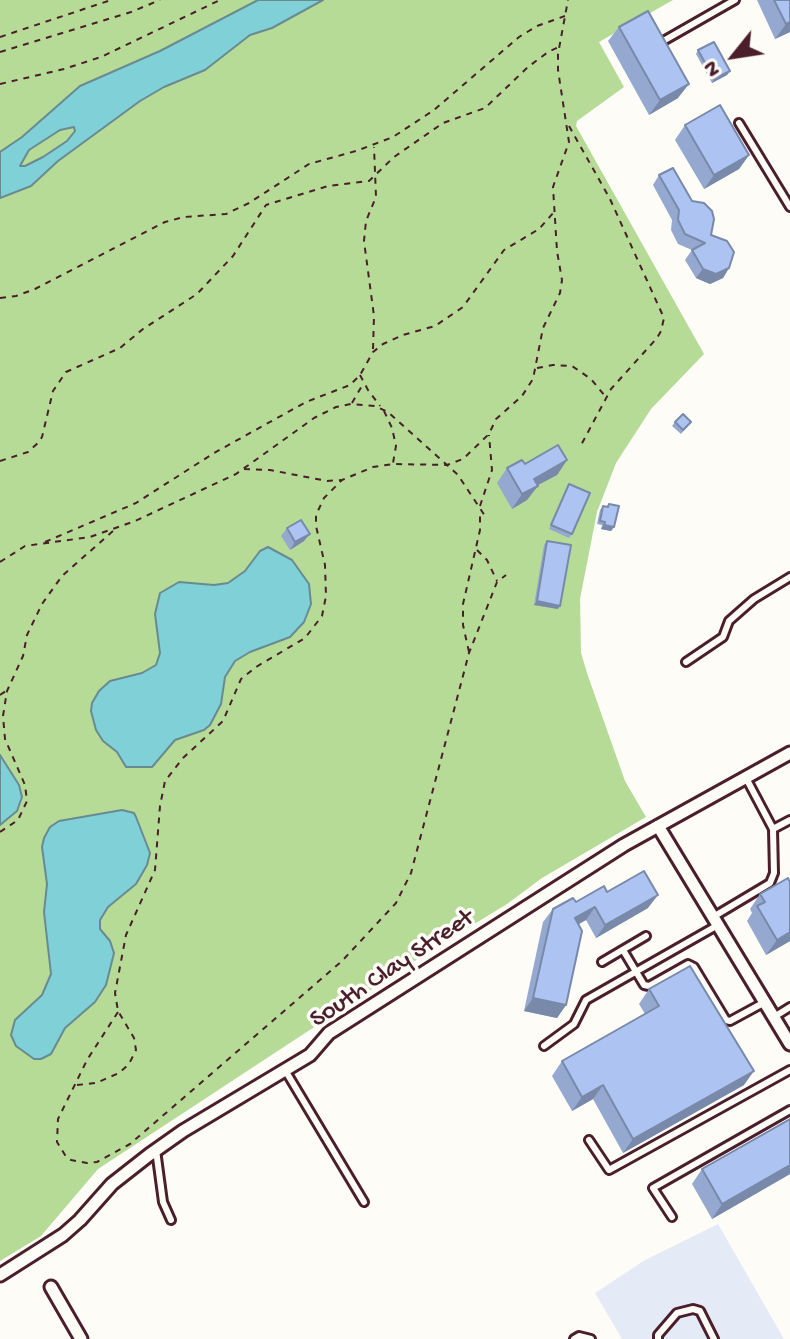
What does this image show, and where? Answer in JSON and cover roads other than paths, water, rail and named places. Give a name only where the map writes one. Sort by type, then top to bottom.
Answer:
[{"type":"street","name":"South Clay Street","points":[[0,1275],[63,1235],[112,1184],[156,1150],[310,1055],[338,1027],[624,845],[790,753]]},
{"type":"street","points":[[658,826],[790,1044]]},
{"type":"street","points":[[51,1287],[81,1339]]},
{"type":"lane","points":[[656,45],[735,0]]},
{"type":"lane","points":[[739,123],[790,207]]},
{"type":"lane","points":[[686,662],[723,637],[729,621],[754,599],[790,577]]},
{"type":"lane","points":[[544,1046],[574,1024],[586,1000],[636,972],[770,883],[774,873],[773,829],[746,778]]},
{"type":"lane","points":[[773,829],[790,820]]},
{"type":"lane","points":[[602,962],[646,936]]},
{"type":"lane","points":[[623,950],[644,985],[649,986],[688,964],[694,967],[726,1020],[730,1021],[765,1002]]},
{"type":"lane","points":[[774,1017],[790,1007]]},
{"type":"lane","points":[[285,1070],[364,1202]]},
{"type":"lane","points":[[589,1140],[609,1170],[790,1070]]},
{"type":"lane","points":[[672,1217],[653,1188],[790,1110]]},
{"type":"lane","points":[[156,1150],[163,1202],[171,1220]]},
{"type":"lane","points":[[658,1339],[677,1313],[693,1309],[700,1311],[714,1339]]},
{"type":"lane","points":[[574,1339],[579,1336],[591,1339]]},
{"type":"water","points":[[258,0],[323,0],[272,28],[250,35],[205,70],[140,101],[58,161],[31,186],[0,198],[0,152],[22,137],[80,86],[160,51]],"holes":[[[74,127],[75,131],[67,141],[43,157],[20,166],[29,150],[60,130]]]},
{"type":"water","points":[[268,547],[292,560],[309,584],[311,604],[304,622],[290,637],[235,661],[225,677],[221,704],[204,730],[175,740],[152,767],[126,767],[117,752],[103,741],[96,730],[92,703],[110,681],[142,673],[156,665],[160,653],[155,614],[160,593],[179,582],[228,583],[245,571],[260,551]]},
{"type":"water","points":[[0,755],[19,785],[22,797],[17,811],[0,825]]},
{"type":"water","points":[[122,810],[134,813],[150,853],[136,884],[108,907],[100,920],[100,929],[110,941],[114,953],[106,985],[95,1002],[65,1028],[51,1054],[34,1059],[16,1046],[11,1035],[15,1020],[42,995],[51,974],[44,912],[47,884],[42,847],[44,838],[50,827],[59,821]]}]
